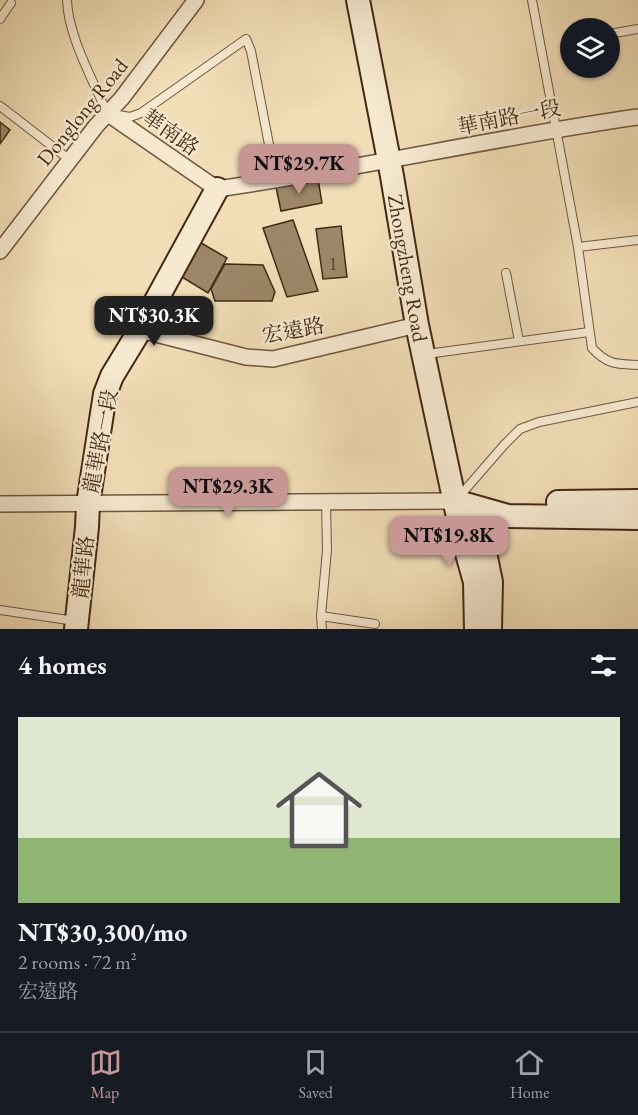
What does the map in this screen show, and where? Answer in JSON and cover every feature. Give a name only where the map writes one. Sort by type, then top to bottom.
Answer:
[{"type":"main road","name":"Zhongzheng Road","points":[[358,0],[417,325],[462,536],[475,582],[476,629]]},
{"type":"main road","name":"龍華路一段","points":[[88,504],[105,394],[112,376],[140,330],[217,189]]},
{"type":"main road","name":"Zhongzheng Road","points":[[455,501],[481,533],[491,582],[490,629]]},
{"type":"main road","points":[[455,501],[638,501]]},
{"type":"main road","points":[[455,501],[508,516],[638,518]]},
{"type":"main road","name":"龍華路","points":[[76,625],[88,504]]},
{"type":"street","name":"Donglong Road","points":[[0,251],[107,113],[122,98],[196,0]]},
{"type":"street","name":"華南路","points":[[107,113],[217,189]]},
{"type":"street","name":"華南路一段","points":[[388,159],[419,156],[555,129],[638,117]]},
{"type":"street","points":[[217,189],[276,181],[388,159]]},
{"type":"street","name":"宏遠路","points":[[140,330],[246,357],[273,359],[417,325]]},
{"type":"street","points":[[0,504],[455,501]]},
{"type":"lane","points":[[67,0],[67,14],[107,113],[130,117],[141,113],[246,39],[251,51],[276,181]]},
{"type":"lane","points":[[532,0],[578,247],[592,348],[603,359],[620,364],[638,365]]},
{"type":"lane","points":[[0,20],[11,3]]},
{"type":"lane","points":[[620,32],[638,28]]},
{"type":"lane","points":[[0,106],[70,160]]},
{"type":"lane","points":[[578,247],[638,240]]},
{"type":"lane","points":[[506,273],[519,341]]},
{"type":"lane","points":[[424,355],[589,332]]},
{"type":"lane","points":[[455,501],[520,429],[638,402]]},
{"type":"lane","points":[[322,629],[321,616],[327,550],[326,501]]},
{"type":"lane","points":[[0,610],[76,625]]},
{"type":"lane","points":[[321,616],[375,624]]},
{"type":"building","points":[[0,122],[10,130],[0,144]]},
{"type":"building","points":[[318,179],[322,203],[281,211],[276,187]]},
{"type":"building","points":[[293,220],[318,291],[287,297],[263,228]]},
{"type":"building","points":[[341,226],[347,277],[323,279],[316,229]]},
{"type":"building","points":[[196,240],[227,258],[208,293],[177,274]]},
{"type":"building","points":[[225,264],[263,265],[275,292],[272,301],[215,301],[211,289]]}]
